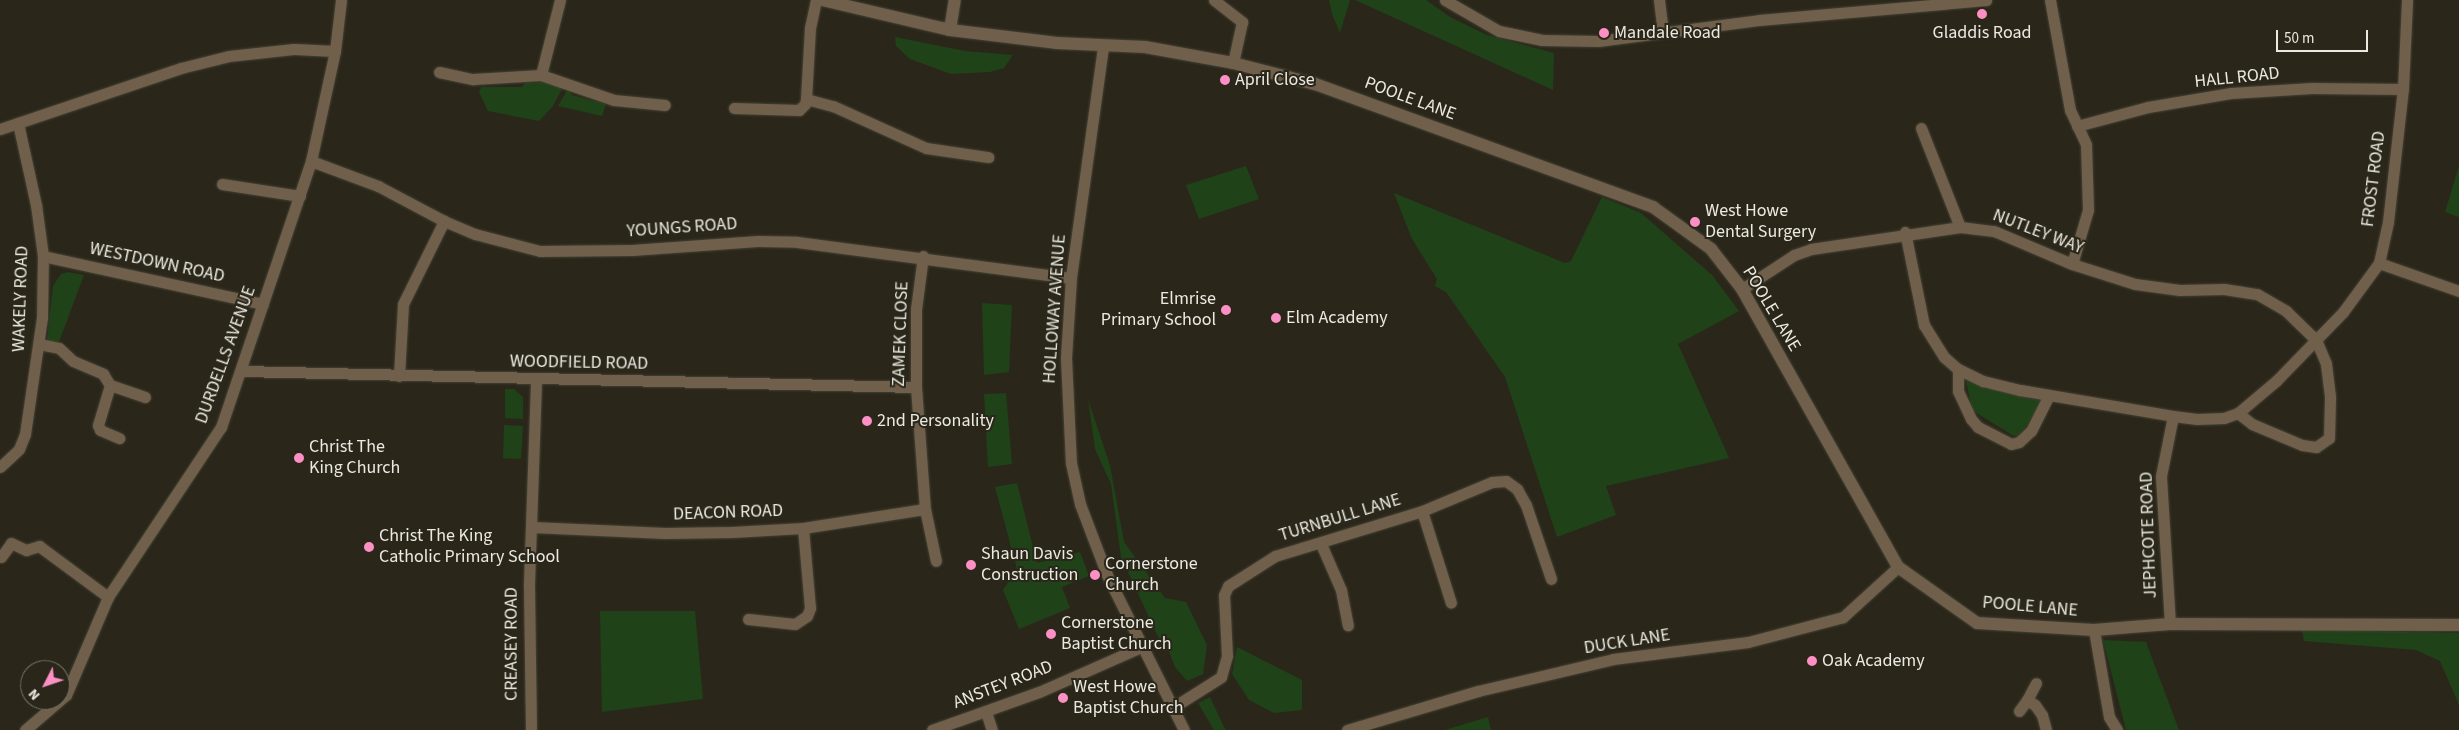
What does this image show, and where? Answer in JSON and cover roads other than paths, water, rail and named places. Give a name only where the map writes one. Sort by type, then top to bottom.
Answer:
[{"type":"street","name":"DURDELLS AVENUE","points":[[25,730],[66,696],[108,597],[221,427],[242,371],[311,161],[335,51],[341,0]]},
{"type":"street","points":[[541,75],[560,0]]},
{"type":"street","points":[[734,108],[798,110],[805,104],[810,28],[816,0]]},
{"type":"street","name":"POOLE LANE","points":[[822,0],[861,12],[950,30],[1102,47],[1144,47],[1233,63],[1315,84],[1653,207],[1711,249],[1742,288],[1898,567],[1977,623],[2094,630],[2170,624],[2459,625]]},
{"type":"street","points":[[950,30],[955,0]]},
{"type":"street","points":[[1214,0],[1230,9],[1242,22],[1233,63]]},
{"type":"street","points":[[1445,0],[1498,30],[1542,40],[1598,41],[1662,31],[1986,0]]},
{"type":"street","points":[[1659,0],[1662,31]]},
{"type":"street","points":[[2050,0],[2063,83],[2077,126],[2086,145],[2088,210],[2072,264]]},
{"type":"street","name":"FROST ROAD","points":[[1906,232],[1924,325],[1940,352],[1958,369],[1983,381],[2050,395],[2172,416],[2197,419],[2224,418],[2238,413],[2276,381],[2343,312],[2379,262],[2388,222],[2404,89],[2408,0]]},
{"type":"street","name":"HOLLOWAY AVENUE","points":[[1102,47],[1071,278],[1066,367],[1072,464],[1080,504],[1093,539],[1141,647],[1184,730]]},
{"type":"street","points":[[0,129],[191,65],[230,56],[294,49],[335,51]]},
{"type":"street","points":[[439,72],[473,79],[541,75],[614,100],[665,105]]},
{"type":"street","name":"HALL ROAD","points":[[2077,126],[2148,108],[2231,94],[2312,88],[2404,89]]},
{"type":"street","points":[[806,99],[833,106],[926,148],[988,157]]},
{"type":"street","name":"WAKELY ROAD","points":[[0,467],[19,449],[25,434],[40,344],[43,256],[36,204],[18,123]]},
{"type":"street","points":[[1921,128],[1960,227]]},
{"type":"street","name":"YOUNGS ROAD","points":[[311,161],[378,186],[444,221],[503,243],[540,251],[632,250],[758,241],[828,244],[1071,278]]},
{"type":"street","points":[[222,184],[300,196]]},
{"type":"street","points":[[399,376],[403,304],[444,221]]},
{"type":"street","name":"NUTLEY WAY","points":[[1742,288],[1769,269],[1803,252],[1906,232],[1960,227],[1994,231],[2072,264],[2135,284],[2180,290],[2224,289],[2257,294],[2286,311],[2316,340]]},
{"type":"street","name":"WESTDOWN ROAD","points":[[43,256],[264,304]]},
{"type":"street","name":"ZAMEK CLOSE","points":[[923,256],[916,310],[916,387],[925,509],[936,561]]},
{"type":"street","points":[[2379,262],[2459,291]]},
{"type":"street","points":[[2238,413],[2252,424],[2291,442],[2316,447],[2323,444],[2330,431],[2330,398],[2326,364],[2316,340]]},
{"type":"street","points":[[40,344],[59,348],[73,362],[103,374],[110,385],[144,397]]},
{"type":"street","points":[[1958,369],[1958,391],[1971,419],[1978,427],[2011,444],[2018,442],[2031,431],[2050,395]]},
{"type":"street","name":"WOODFIELD ROAD","points":[[242,371],[916,387]]},
{"type":"street","name":"CREASEY ROAD","points":[[531,730],[532,527],[536,379]]},
{"type":"street","points":[[110,385],[98,425],[100,430],[119,438]]},
{"type":"street","name":"JEPHCOTE ROAD","points":[[2170,624],[2162,476],[2172,416]]},
{"type":"street","name":"TURNBULL LANE","points":[[1172,708],[1221,677],[1227,656],[1224,612],[1228,586],[1275,556],[1321,544],[1422,511],[1492,482],[1506,481],[1518,489],[1526,505],[1551,579]]},
{"type":"street","name":"DEACON ROAD","points":[[532,527],[665,533],[803,528],[925,509]]},
{"type":"street","points":[[1422,511],[1450,603]]},
{"type":"street","points":[[748,619],[795,624],[807,616],[810,608],[803,528]]},
{"type":"street","points":[[1,557],[11,543],[26,550],[39,546],[108,597]]},
{"type":"street","points":[[1321,544],[1340,590],[1348,625]]},
{"type":"street","name":"DUCK LANE","points":[[1347,730],[1478,691],[1613,659],[1748,642],[1843,617],[1898,567]]},
{"type":"street","points":[[2094,630],[2109,717],[2117,730]]},
{"type":"street","name":"ANSTEY ROAD","points":[[932,730],[986,712],[1141,647]]},
{"type":"street","points":[[2019,711],[2036,683]]},
{"type":"street","points":[[2027,700],[2040,711],[2046,730]]},
{"type":"street","points":[[986,712],[992,730]]},
{"type":"place","name":"Gladdis Road","points":[[1982,14]]},
{"type":"place","name":"Mandale Road","points":[[1604,33]]},
{"type":"place","name":"April Close","points":[[1225,80]]},
{"type":"place","name":"West Howe Dental Surgery","points":[[1695,222]]},
{"type":"place","name":"Elmrise Primary School","points":[[1226,310]]},
{"type":"place","name":"Elm Academy","points":[[1276,318]]},
{"type":"place","name":"2nd Personality","points":[[867,421]]},
{"type":"place","name":"Christ The King Church","points":[[299,458]]},
{"type":"place","name":"Christ The King Catholic Primary School","points":[[369,547]]},
{"type":"place","name":"Shaun Davis Construction","points":[[971,565]]},
{"type":"place","name":"Cornerstone Church","points":[[1095,575]]},
{"type":"place","name":"Cornerstone Baptist Church","points":[[1051,634]]},
{"type":"place","name":"Oak Academy","points":[[1812,661]]},
{"type":"place","name":"West Howe Baptist Church","points":[[1063,698]]}]
